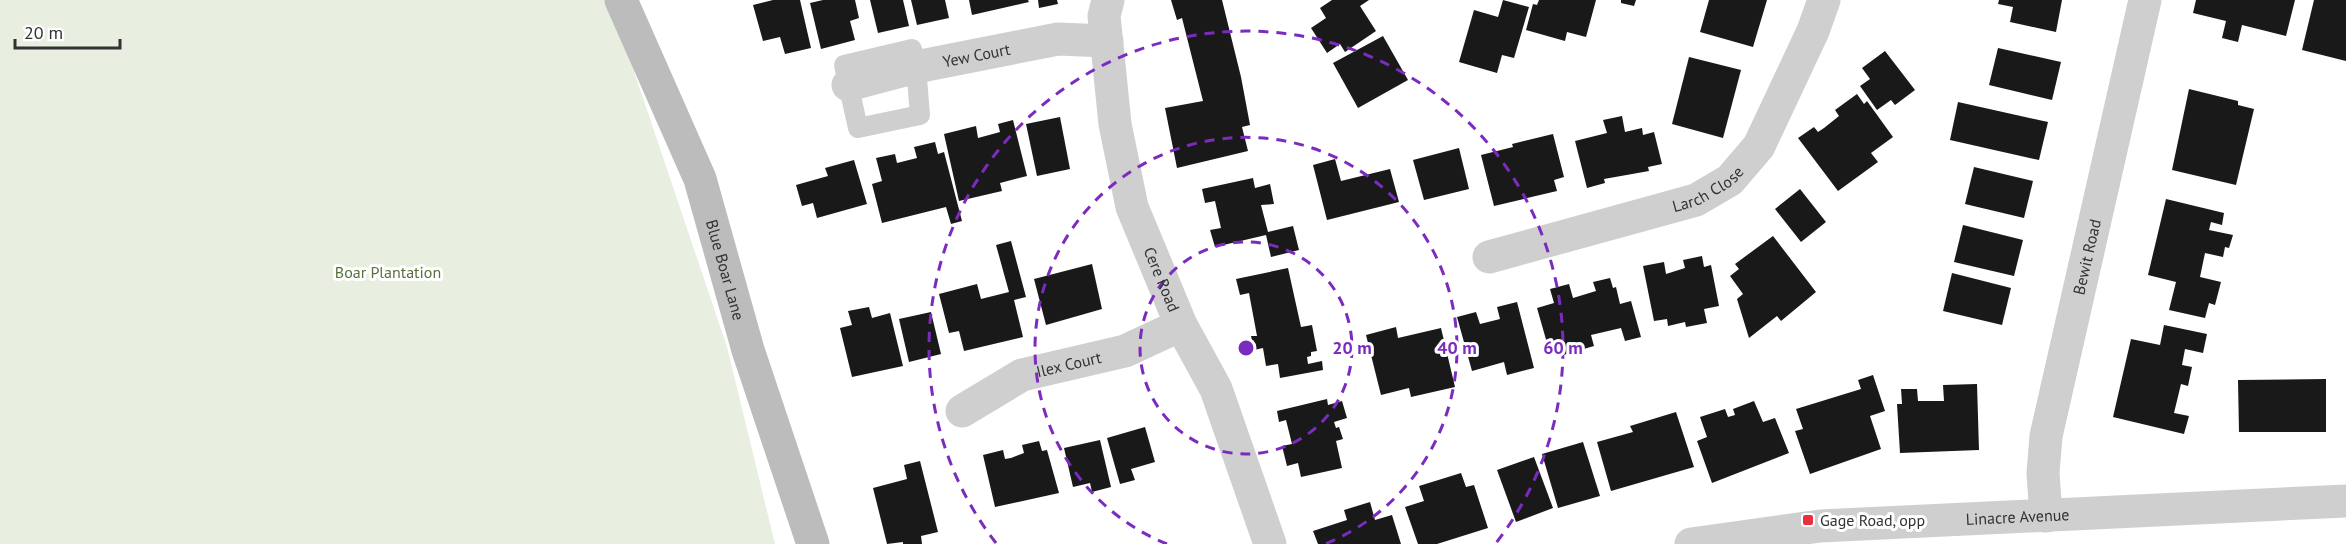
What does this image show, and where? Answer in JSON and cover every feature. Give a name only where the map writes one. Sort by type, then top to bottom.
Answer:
[{"type":"street","name":"Blue Boar Lane","points":[[621,0],[700,179],[748,350],[813,544]]},
{"type":"street","name":"Cere Road","points":[[1108,0],[1104,16],[1115,124],[1132,207],[1182,325],[1216,389],[1270,544]]},
{"type":"street","name":"Larch Close","points":[[1489,257],[1696,200],[1730,180],[1759,146],[1813,31],[1824,0]]},
{"type":"street","name":"Bewit Road","points":[[2046,516],[2043,473],[2046,436],[2145,0]]},
{"type":"street","name":"Yew Court","points":[[848,85],[916,67],[1058,39],[1107,41]]},
{"type":"street","name":"Ilex Court","points":[[962,411],[1022,375],[1125,351],[1182,325]]},
{"type":"street","name":"Linacre Avenue","points":[[1691,544],[2046,516],[2346,501]]},
{"type":"lane","points":[[848,85],[858,128],[920,115],[916,67]]},
{"type":"green space","name":"Boar Plantation","points":[[0,0],[607,0],[619,27],[727,347],[775,544],[0,544]]},
{"type":"building","points":[[773,0],[800,0],[811,48],[785,54],[780,37],[763,41],[753,5]]},
{"type":"building","points":[[823,0],[855,0],[859,18],[850,21],[855,40],[821,49],[810,3]]},
{"type":"building","points":[[870,0],[903,0],[909,26],[878,33]]},
{"type":"building","points":[[911,0],[945,0],[949,18],[917,25]]},
{"type":"building","points":[[969,0],[1028,0],[1029,2],[972,15]]},
{"type":"building","points":[[1038,0],[1057,0],[1058,4],[1039,8]]},
{"type":"building","points":[[1171,0],[1222,0],[1250,125],[1242,127],[1248,151],[1177,168],[1165,108],[1203,101],[1182,18],[1177,20]]},
{"type":"building","points":[[1332,0],[1369,0],[1360,6],[1376,31],[1345,52],[1340,44],[1327,53],[1311,28],[1326,18],[1320,8]]},
{"type":"building","points":[[1503,0],[1529,7],[1514,58],[1502,55],[1497,73],[1459,62],[1474,10],[1498,17]]},
{"type":"building","points":[[1539,0],[1596,0],[1586,37],[1567,32],[1565,41],[1526,30],[1533,4],[1537,5]]},
{"type":"building","points":[[1621,0],[1636,0],[1634,6],[1621,3]]},
{"type":"building","points":[[1709,0],[1767,0],[1753,47],[1700,32]]},
{"type":"building","points":[[1999,0],[2062,0],[2056,32],[2010,22],[2013,7],[1998,4]]},
{"type":"building","points":[[2196,0],[2295,0],[2286,36],[2242,25],[2238,42],[2222,38],[2226,21],[2193,13]]},
{"type":"building","points":[[2314,0],[2346,0],[2346,61],[2302,50]]},
{"type":"building","points":[[1383,36],[1408,80],[1358,108],[1333,63]]},
{"type":"building","points":[[1998,48],[2061,62],[2052,100],[1989,85]]},
{"type":"building","points":[[1885,51],[1915,90],[1895,105],[1891,100],[1877,110],[1860,86],[1870,79],[1862,68]]},
{"type":"building","points":[[1689,57],[1741,70],[1723,138],[1672,124]]},
{"type":"building","points":[[2189,89],[2238,101],[2238,105],[2254,109],[2236,185],[2172,170]]},
{"type":"building","points":[[1857,94],[1864,104],[1867,101],[1893,137],[1871,153],[1878,162],[1838,191],[1798,138],[1814,127],[1818,132],[1824,128],[1839,116],[1835,110]]},
{"type":"building","points":[[1958,102],[2048,122],[2039,160],[1950,140]]},
{"type":"building","points":[[1622,116],[1625,132],[1642,128],[1643,135],[1654,132],[1662,164],[1648,167],[1649,171],[1604,179],[1605,183],[1587,188],[1575,141],[1607,133],[1603,120]]},
{"type":"building","points":[[1060,117],[1070,169],[1037,176],[1026,124]]},
{"type":"building","points":[[1013,120],[1027,176],[1000,183],[1002,191],[959,201],[944,134],[976,126],[978,138],[1000,132],[998,124]]},
{"type":"building","points":[[1553,134],[1564,177],[1554,180],[1557,191],[1494,206],[1481,155],[1513,147],[1512,144]]},
{"type":"building","points":[[935,142],[938,154],[944,152],[962,221],[951,224],[946,207],[882,223],[872,184],[882,181],[876,158],[895,154],[897,163],[917,158],[914,147]]},
{"type":"building","points":[[1459,148],[1469,189],[1424,200],[1413,160]]},
{"type":"building","points":[[1335,159],[1341,181],[1390,169],[1399,202],[1327,220],[1313,165]]},
{"type":"building","points":[[854,160],[867,204],[817,218],[813,203],[802,206],[796,185],[828,176],[825,168]]},
{"type":"building","points":[[1974,167],[2033,181],[2024,218],[1965,204]]},
{"type":"building","points":[[1253,178],[1255,188],[1270,184],[1274,204],[1261,205],[1268,232],[1293,226],[1299,250],[1271,257],[1266,235],[1215,247],[1210,230],[1221,228],[1215,201],[1205,203],[1202,189]]},
{"type":"building","points":[[1800,189],[1826,222],[1801,242],[1775,209]]},
{"type":"building","points":[[2166,199],[2224,213],[2222,225],[2211,222],[2209,230],[2233,235],[2229,248],[2225,247],[2223,257],[2205,253],[2200,277],[2221,282],[2215,305],[2209,303],[2205,318],[2169,310],[2176,282],[2148,275]]},
{"type":"building","points":[[1963,225],[2023,240],[2014,276],[1954,262]]},
{"type":"building","points":[[1773,236],[1816,292],[1781,321],[1777,316],[1749,338],[1737,299],[1743,294],[1730,276],[1739,269],[1735,264]]},
{"type":"building","points":[[1011,241],[1026,297],[1014,300],[1023,337],[964,351],[959,331],[949,333],[939,294],[977,284],[981,299],[1009,292],[996,245]]},
{"type":"building","points":[[1702,256],[1704,267],[1711,265],[1719,306],[1704,309],[1707,323],[1686,327],[1685,322],[1668,326],[1667,319],[1654,321],[1643,266],[1664,262],[1666,274],[1685,268],[1683,260]]},
{"type":"building","points":[[1092,264],[1102,309],[1046,325],[1034,279]]},
{"type":"building","points":[[1288,268],[1301,327],[1312,325],[1317,351],[1311,352],[1311,356],[1307,357],[1308,364],[1322,361],[1323,370],[1280,378],[1278,364],[1266,366],[1263,348],[1254,350],[1251,336],[1257,336],[1249,293],[1240,295],[1236,279]]},
{"type":"building","points":[[1952,273],[2011,288],[2002,325],[1943,311]]},
{"type":"building","points":[[1610,278],[1613,288],[1616,287],[1620,304],[1631,301],[1641,337],[1625,341],[1621,328],[1591,335],[1594,346],[1563,355],[1559,339],[1547,343],[1537,308],[1554,303],[1550,289],[1569,284],[1573,298],[1596,291],[1593,282]]},
{"type":"building","points":[[1517,302],[1534,368],[1507,375],[1504,362],[1472,371],[1457,317],[1476,312],[1480,324],[1500,319],[1497,307]]},
{"type":"building","points":[[869,307],[872,318],[890,313],[903,366],[852,377],[840,328],[852,325],[848,311]]},
{"type":"building","points":[[931,312],[941,354],[909,362],[899,319]]},
{"type":"building","points":[[2164,325],[2207,334],[2203,353],[2185,349],[2182,365],[2192,367],[2188,386],[2181,384],[2174,413],[2189,416],[2184,434],[2113,417],[2131,339],[2160,345]]},
{"type":"building","points":[[1396,327],[1398,338],[1441,328],[1455,387],[1411,397],[1409,388],[1381,395],[1366,335]]},
{"type":"building","points":[[1873,375],[1885,411],[1870,416],[1881,449],[1810,474],[1795,431],[1803,429],[1796,409],[1861,389],[1858,380]]},
{"type":"building","points":[[2326,379],[2326,432],[2239,432],[2238,380]]},
{"type":"building","points":[[1977,384],[1979,450],[1900,453],[1897,404],[1902,404],[1901,389],[1917,389],[1918,401],[1944,401],[1943,385]]},
{"type":"building","points":[[1327,399],[1328,405],[1342,401],[1347,418],[1334,422],[1336,428],[1339,427],[1343,439],[1336,441],[1342,468],[1301,477],[1298,463],[1287,466],[1282,446],[1292,444],[1286,420],[1279,422],[1277,411]]},
{"type":"building","points":[[1754,401],[1763,422],[1775,418],[1789,453],[1712,483],[1697,441],[1707,437],[1700,417],[1725,409],[1728,417],[1735,415],[1733,409]]},
{"type":"building","points":[[1676,412],[1694,467],[1611,491],[1597,442],[1633,432],[1630,426]]},
{"type":"building","points":[[1145,427],[1155,462],[1131,469],[1135,480],[1120,484],[1107,438]]},
{"type":"building","points":[[1100,440],[1111,487],[1092,492],[1090,483],[1073,487],[1064,448]]},
{"type":"building","points":[[1039,441],[1042,451],[1047,450],[1059,493],[995,507],[983,455],[1003,450],[1005,459],[1011,458],[1024,453],[1022,445]]},
{"type":"building","points":[[1583,442],[1600,496],[1558,508],[1542,454]]},
{"type":"building","points":[[1534,457],[1553,508],[1516,522],[1497,470]]},
{"type":"building","points":[[920,461],[938,532],[921,536],[922,544],[903,544],[903,542],[887,544],[873,488],[907,479],[904,465]]},
{"type":"building","points":[[1461,473],[1466,487],[1474,485],[1488,528],[1437,544],[1418,544],[1405,507],[1424,501],[1419,486]]},
{"type":"building","points":[[1370,502],[1375,520],[1392,515],[1401,544],[1318,544],[1313,531],[1347,520],[1344,510]]},
{"type":"place","name":"Gage Road, opp","points":[[1808,520]]}]
